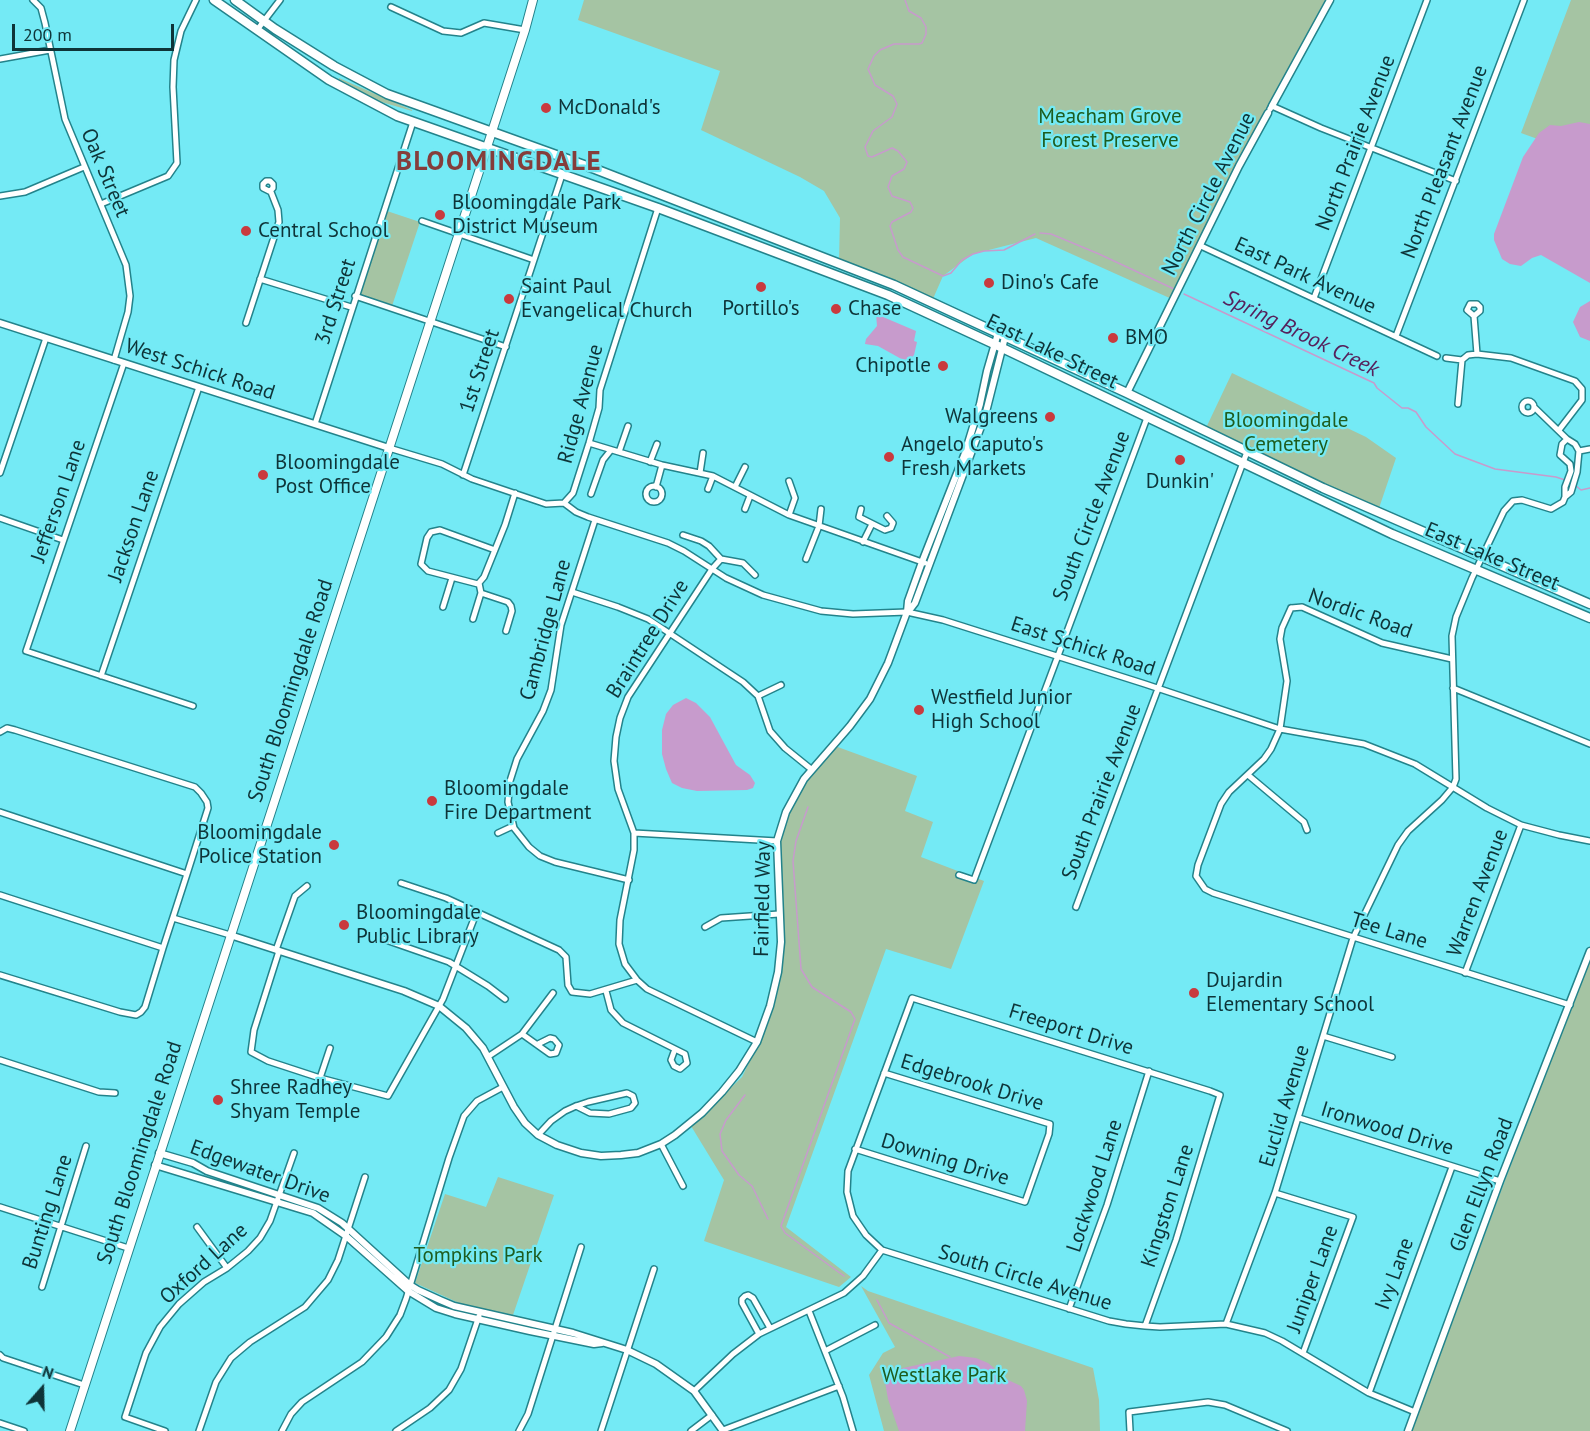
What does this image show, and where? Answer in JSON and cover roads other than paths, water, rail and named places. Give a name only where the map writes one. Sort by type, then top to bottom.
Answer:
[{"type":"main road","name":"East Lake Street","points":[[214,0],[348,91],[381,109],[412,122],[658,208],[888,296],[999,346],[1392,534],[1590,618]]},
{"type":"main road","name":"East Lake Street","points":[[235,0],[334,66],[413,105],[595,169],[894,285],[1397,522],[1590,604]]},
{"type":"main road","name":"South Bloomingdale Road","points":[[70,1431],[492,133],[533,0]]},
{"type":"main road","points":[[658,208],[664,204],[679,202]]},
{"type":"street","name":"Oak Street","points":[[33,0],[41,9],[64,119],[122,252],[129,281],[128,312],[114,360]]},
{"type":"street","points":[[101,204],[168,176],[175,167],[178,152],[173,87],[174,60],[181,31],[196,0]]},
{"type":"street","points":[[257,30],[280,0]]},
{"type":"street","name":"North Circle Avenue","points":[[1121,405],[1239,166],[1330,0]]},
{"type":"street","name":"North Prairie Avenue","points":[[1314,298],[1427,0]]},
{"type":"street","name":"North Pleasant Avenue","points":[[1396,336],[1524,0]]},
{"type":"street","points":[[391,7],[435,29],[450,32],[468,32],[484,23],[525,30]]},
{"type":"street","points":[[0,59],[51,50]]},
{"type":"street","points":[[1272,106],[1456,181]]},
{"type":"street","name":"3rd Street","points":[[315,424],[412,122]]},
{"type":"street","points":[[0,196],[31,189],[84,167]]},
{"type":"street","name":"1st Street","points":[[463,475],[562,175]]},
{"type":"street","points":[[246,323],[279,222],[278,210],[270,191]]},
{"type":"street","name":"Ridge Avenue","points":[[564,503],[573,493],[589,443],[599,408],[600,390],[658,208]]},
{"type":"street","points":[[422,221],[534,260]]},
{"type":"street","name":"East Park Avenue","points":[[1201,246],[1437,356]]},
{"type":"street","points":[[260,279],[351,308]]},
{"type":"street","points":[[355,296],[506,346]]},
{"type":"street","points":[[1474,316],[1478,354]]},
{"type":"street","name":"West Schick Road","points":[[0,323],[389,447]]},
{"type":"street","name":"Fairfield Way","points":[[538,1135],[567,1149],[601,1156],[638,1153],[661,1144],[689,1124],[717,1098],[739,1071],[757,1042],[776,982],[781,942],[777,841],[791,800],[811,769],[850,726],[870,699],[888,663],[922,562],[965,453],[1002,335]]},
{"type":"street","points":[[0,473],[46,338]]},
{"type":"street","name":"Fairfield Way","points":[[907,612],[915,603],[985,416],[999,346]]},
{"type":"street","points":[[1458,404],[1462,360],[1468,355],[1478,354],[1512,358],[1575,381],[1582,389],[1582,400],[1559,430]]},
{"type":"street","points":[[1446,358],[1462,360]]},
{"type":"street","name":"Jefferson Lane","points":[[101,676],[26,651],[124,363]]},
{"type":"street","name":"Jackson Lane","points":[[101,676],[199,387]]},
{"type":"street","points":[[1454,787],[1456,778],[1452,658],[1454,626],[1481,557],[1504,511],[1513,501],[1522,500],[1551,509],[1563,502],[1566,484],[1571,479],[1579,451],[1575,444],[1534,407]]},
{"type":"street","name":"South Circle Avenue","points":[[959,875],[974,880],[1147,418]]},
{"type":"street","points":[[619,452],[628,426]]},
{"type":"street","points":[[1564,497],[1571,492],[1572,488],[1570,464],[1560,455],[1562,444],[1567,439]]},
{"type":"street","points":[[589,443],[650,462],[713,476],[789,515],[929,565]]},
{"type":"street","points":[[650,462],[657,444]]},
{"type":"street","points":[[389,447],[442,464],[463,475],[546,504],[564,503]]},
{"type":"street","points":[[1579,451],[1590,448]]},
{"type":"street","points":[[591,494],[603,460],[611,450]]},
{"type":"street","name":"South Prairie Avenue","points":[[1076,907],[1247,452]]},
{"type":"street","points":[[700,473],[703,453]]},
{"type":"street","points":[[656,487],[662,465]]},
{"type":"street","points":[[735,487],[745,467]]},
{"type":"street","points":[[708,489],[713,476]]},
{"type":"street","points":[[789,481],[795,498],[789,515]]},
{"type":"street","points":[[495,550],[440,530],[431,532],[427,538],[421,564],[428,570],[470,584],[478,584],[483,579],[495,550],[515,493]]},
{"type":"street","points":[[745,509],[750,496]]},
{"type":"street","name":"East Schick Road","points":[[564,503],[576,512],[595,520],[668,543],[743,587],[763,595],[820,611],[853,614],[907,612],[943,620],[1280,729],[1301,734],[1342,738],[1374,747],[1415,764],[1487,808],[1521,825],[1590,841]]},
{"type":"street","points":[[806,559],[819,526],[821,509]]},
{"type":"street","points":[[861,509],[859,517],[885,530],[891,528],[893,523],[887,516]]},
{"type":"street","points":[[0,518],[63,540]]},
{"type":"street","name":"Cambridge Lane","points":[[513,826],[508,802],[510,781],[517,759],[543,711],[551,690],[559,633],[595,520]]},
{"type":"street","points":[[863,542],[872,524]]},
{"type":"street","points":[[683,535],[701,540],[721,559],[743,563],[755,575]]},
{"type":"street","name":"Braintree Drive","points":[[721,559],[712,569],[628,697],[616,732],[614,752],[617,782],[633,833],[633,858],[620,920],[620,944],[625,964],[637,980],[657,995],[757,1042]]},
{"type":"street","points":[[443,607],[452,578]]},
{"type":"street","points":[[473,619],[481,593],[478,584]]},
{"type":"street","points":[[572,592],[640,615],[743,682],[758,696],[770,730],[785,748],[811,769]]},
{"type":"street","points":[[481,593],[508,602],[511,606],[512,611],[506,631]]},
{"type":"street","name":"Nordic Road","points":[[1280,729],[1287,681],[1280,639],[1290,607],[1302,608],[1382,643],[1452,658]]},
{"type":"street","points":[[101,676],[193,706]]},
{"type":"street","points":[[758,696],[781,685]]},
{"type":"street","points":[[1453,688],[1590,744]]},
{"type":"street","points":[[0,732],[7,728],[15,730],[195,787],[207,802],[208,808],[145,1006],[141,1012],[136,1015],[120,1012],[0,975]]},
{"type":"street","points":[[1280,729],[1271,749],[1248,775],[1304,822],[1307,830]]},
{"type":"street","name":"Tee Lane","points":[[1248,775],[1229,792],[1221,804],[1198,865],[1196,876],[1213,894],[1570,1005]]},
{"type":"street","name":"Euclid Avenue","points":[[1226,1324],[1275,1193],[1353,938],[1398,845],[1408,831],[1454,787]]},
{"type":"street","points":[[0,812],[187,874]]},
{"type":"street","name":"Warren Avenue","points":[[1465,973],[1521,825]]},
{"type":"street","points":[[498,833],[513,826],[529,847],[548,860],[629,880]]},
{"type":"street","points":[[633,833],[777,841]]},
{"type":"street","points":[[400,884],[446,898],[559,950],[564,954],[567,962],[569,989],[590,994],[637,980]]},
{"type":"street","points":[[307,886],[295,896],[254,1030],[249,1054],[388,1098],[439,1006],[477,911]]},
{"type":"street","points":[[0,896],[163,948]]},
{"type":"street","points":[[705,927],[720,918],[779,914]]},
{"type":"street","points":[[173,918],[404,990],[439,1006],[466,1028],[489,1056],[520,1117],[538,1135],[551,1121],[576,1107],[622,1093],[630,1094],[634,1099],[633,1106],[619,1113],[590,1113],[576,1107]]},
{"type":"street","points":[[383,939],[435,956],[456,966],[505,999]]},
{"type":"street","name":"Glen Ellyn Road","points":[[1408,1431],[1500,1181],[1590,951]]},
{"type":"street","points":[[606,991],[611,1010],[617,1018],[675,1049]]},
{"type":"street","points":[[489,1056],[522,1034],[553,993]]},
{"type":"street","name":"South Circle Avenue","points":[[912,998],[848,1171],[848,1200],[853,1216],[861,1229],[882,1250],[1108,1321],[1160,1328],[1226,1324],[1265,1333],[1369,1393],[1415,1412]]},
{"type":"street","name":"Freeport Drive","points":[[912,998],[1220,1095]]},
{"type":"street","points":[[522,1034],[538,1044]]},
{"type":"street","points":[[1323,1036],[1392,1057]]},
{"type":"street","points":[[320,1078],[330,1048]]},
{"type":"street","points":[[0,1060],[99,1092],[115,1093]]},
{"type":"street","name":"Lockwood Lane","points":[[1069,1309],[1107,1205],[1149,1071]]},
{"type":"street","name":"Edgebrook Drive","points":[[884,1073],[1050,1124],[1049,1134],[1025,1202]]},
{"type":"street","points":[[282,1431],[291,1414],[302,1402],[362,1362],[377,1348],[400,1315],[448,1158],[464,1116],[477,1101],[503,1087]]},
{"type":"street","name":"Kingston Lane","points":[[1145,1326],[1176,1240],[1220,1095]]},
{"type":"street","name":"Ironwood Drive","points":[[1299,1118],[1500,1181]]},
{"type":"street","points":[[661,1144],[683,1185]]},
{"type":"street","name":"Bunting Lane","points":[[42,1287],[86,1146]]},
{"type":"street","name":"Downing Drive","points":[[855,1149],[1025,1202]]},
{"type":"street","name":"Edgewater Drive","points":[[159,1153],[193,1163],[207,1171],[279,1198],[347,1232],[409,1288],[436,1308],[455,1314],[479,1315],[594,1344],[602,1343],[627,1350],[656,1364],[694,1391],[723,1431]]},
{"type":"street","name":"Oxford Lane","points":[[165,1431],[125,1417],[143,1361],[160,1327],[191,1292],[227,1268],[260,1238],[270,1221],[294,1153]]},
{"type":"street","name":"Edgewater Drive","points":[[155,1165],[279,1198]]},
{"type":"street","name":"Ivy Lane","points":[[1369,1393],[1452,1167]]},
{"type":"street","points":[[199,1431],[216,1382],[226,1365],[250,1342],[305,1306],[314,1298],[334,1270],[365,1177]]},
{"type":"street","name":"Juniper Lane","points":[[1275,1193],[1353,1217],[1303,1353]]},
{"type":"street","points":[[0,1207],[128,1248]]},
{"type":"street","points":[[197,1227],[227,1268]]},
{"type":"street","points":[[519,1431],[528,1414],[581,1247]]},
{"type":"street","points":[[694,1391],[733,1354],[759,1334],[844,1293],[863,1276],[882,1250]]},
{"type":"street","points":[[601,1431],[654,1269]]},
{"type":"street","points":[[759,1334],[742,1303],[745,1296],[753,1298],[770,1328]]},
{"type":"street","points":[[809,1311],[839,1386],[853,1431]]},
{"type":"street","points":[[396,1431],[430,1408],[449,1390],[462,1369],[479,1315]]},
{"type":"street","points":[[825,1351],[875,1325]]},
{"type":"street","points":[[0,1355],[3,1358],[84,1385]]},
{"type":"street","points":[[723,1431],[839,1386]]},
{"type":"street","points":[[1130,1431],[1129,1412],[1204,1402],[1216,1402],[1287,1431]]},
{"type":"street","points":[[691,1431],[712,1414]]},
{"type":"street","points":[[0,1423],[24,1431]]},
{"type":"waterway","name":"Spring Brook Creek","points":[[905,0],[909,11],[921,18],[926,27],[926,34],[922,43],[894,44],[880,50],[874,56],[868,69],[875,85],[893,96],[897,104],[892,117],[873,131],[865,147],[868,156],[872,157],[892,148],[898,151],[907,162],[904,169],[892,176],[888,187],[892,196],[910,202],[913,208],[911,212],[892,222],[890,226],[898,250],[903,257],[943,276],[951,273],[962,260],[973,254],[1004,250],[1035,234]]},
{"type":"waterway","name":"Spring Brook Creek","points":[[1040,233],[1051,234],[1099,254],[1174,289]]},
{"type":"waterway","name":"Spring Brook Creek","points":[[1184,294],[1374,383],[1402,408],[1416,412],[1426,427],[1455,454],[1495,469],[1565,480]]},
{"type":"waterway","name":"Spring Brook Creek","points":[[1575,485],[1581,490],[1590,488]]},
{"type":"waterway","points":[[808,807],[796,841],[793,861],[801,969],[812,987],[851,1012],[855,1019],[781,1226],[785,1233],[844,1276]]},
{"type":"waterway","points":[[745,1095],[726,1120],[720,1134],[722,1151],[739,1175],[752,1186],[768,1219]]},
{"type":"waterway","points":[[877,1300],[889,1323],[950,1357]]},
{"type":"place","name":"McDonald's","points":[[546,108]]},
{"type":"place","name":"Bloomingdale Park District Museum","points":[[440,215]]},
{"type":"place","name":"Central School","points":[[246,231]]},
{"type":"place","name":"Dino's Cafe","points":[[989,283]]},
{"type":"place","name":"Portillo's","points":[[761,287]]},
{"type":"place","name":"Saint Paul Evangelical Church","points":[[509,299]]},
{"type":"place","name":"Chase","points":[[836,309]]},
{"type":"place","name":"BMO","points":[[1113,338]]},
{"type":"place","name":"Chipotle","points":[[943,366]]},
{"type":"place","name":"Walgreens","points":[[1050,417]]},
{"type":"place","name":"Angelo Caputo's Fresh Markets","points":[[889,457]]},
{"type":"place","name":"Dunkin'","points":[[1180,460]]},
{"type":"place","name":"Bloomingdale Post Office","points":[[263,475]]},
{"type":"place","name":"Westfield Junior High School","points":[[919,710]]},
{"type":"place","name":"Bloomingdale Fire Department","points":[[432,801]]},
{"type":"place","name":"Bloomingdale Police Station","points":[[334,845]]},
{"type":"place","name":"Bloomingdale Public Library","points":[[344,925]]},
{"type":"place","name":"Dujardin Elementary School","points":[[1194,993]]},
{"type":"place","name":"Shree Radhey Shyam Temple","points":[[218,1100]]},
{"type":"district","name":"BLOOMINGDALE","points":[[499,162]]},
{"type":"park label","name":"Meacham Grove Forest Preserve","points":[[1110,129]]},
{"type":"park label","name":"Bloomingdale Cemetery","points":[[1286,433]]},
{"type":"park label","name":"Tompkins Park","points":[[478,1256]]},
{"type":"park label","name":"Westlake Park","points":[[944,1376]]}]
